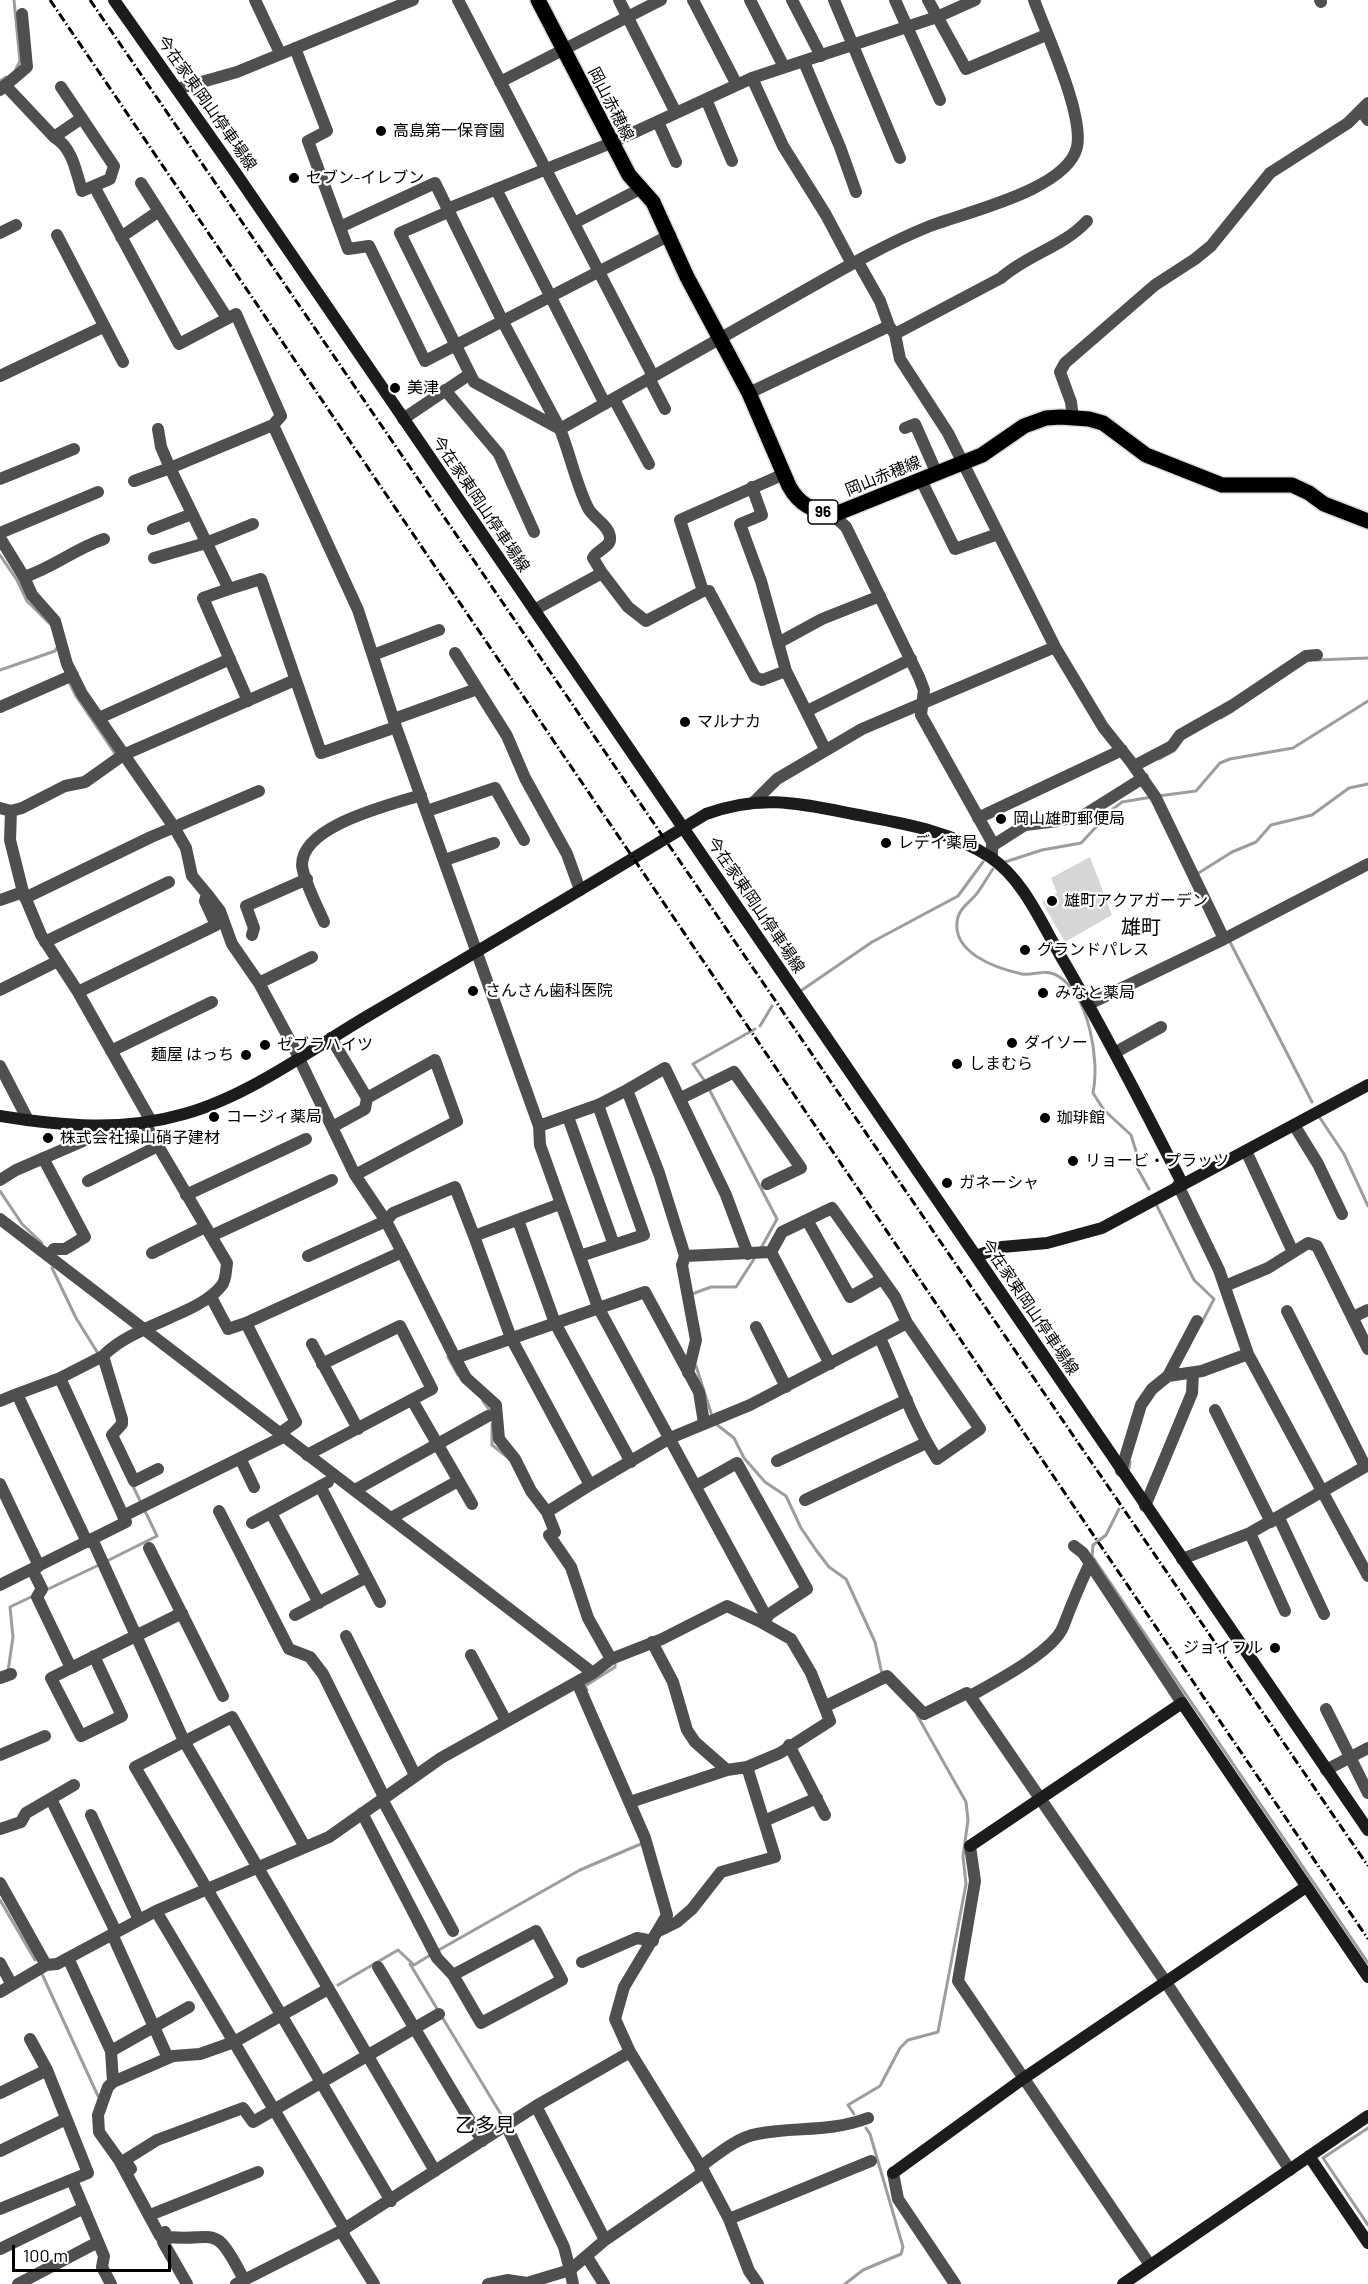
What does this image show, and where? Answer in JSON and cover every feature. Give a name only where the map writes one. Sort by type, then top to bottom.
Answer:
[{"type":"main road","name":"岡山赤穂線","points":[[538,0],[629,175],[653,202],[670,235],[687,277],[748,393],[797,500],[811,510],[833,515],[962,464],[1000,446],[1024,426],[1046,418],[1073,418],[1103,423],[1146,455],[1202,478],[1230,485],[1278,483],[1292,485],[1324,504],[1368,521]]},
{"type":"street","points":[[255,0],[280,54]]},
{"type":"street","points":[[177,89],[237,72],[413,0]]},
{"type":"street","points":[[458,0],[599,272],[665,409]]},
{"type":"street","points":[[619,0],[676,113]]},
{"type":"street","points":[[500,82],[661,0]]},
{"type":"street","points":[[693,0],[737,85]]},
{"type":"street","points":[[750,0],[784,67]]},
{"type":"street","points":[[792,0],[821,56]]},
{"type":"street","points":[[834,0],[900,158]]},
{"type":"street","points":[[895,0],[940,100]]},
{"type":"street","points":[[928,0],[966,69],[1046,35]]},
{"type":"street","points":[[560,429],[474,382],[400,234],[447,210],[611,143],[752,78],[938,17],[975,0]]},
{"type":"street","points":[[560,429],[855,263],[929,226],[1018,196],[1057,174],[1071,159],[1077,147],[1077,127],[1034,0]]},
{"type":"street","name":"今在家東岡山停車場線","points":[[116,1],[1368,1830]]},
{"type":"street","points":[[22,14],[27,67],[3,88],[54,137],[63,142],[71,156],[82,191],[110,179],[114,166],[61,87]]},
{"type":"street","points":[[295,48],[327,132],[308,141],[348,249],[369,246],[425,362],[670,235]]},
{"type":"street","points":[[804,62],[840,147],[856,192]]},
{"type":"street","points":[[752,78],[783,146],[880,301],[892,330],[900,359],[948,433],[1054,647],[1104,727],[1155,797],[1227,938]]},
{"type":"street","points":[[705,99],[732,161]]},
{"type":"street","points":[[1073,418],[1071,402],[1060,372],[1065,363],[1155,285],[1195,260],[1211,246],[1270,173],[1366,111]]},
{"type":"street","points":[[54,137],[82,118]]},
{"type":"street","points":[[658,122],[676,162]]},
{"type":"street","points":[[141,183],[227,318]]},
{"type":"street","points":[[340,227],[435,183],[503,322],[560,429],[588,510],[608,530],[610,539],[608,545],[596,553],[593,558],[602,573],[628,607],[646,621],[702,591],[709,591],[755,677],[762,680],[786,671]]},
{"type":"street","points":[[94,186],[179,344],[236,314],[280,416],[273,425],[170,468],[134,480]]},
{"type":"street","points":[[574,223],[642,188]]},
{"type":"street","points":[[496,189],[551,297],[609,401],[649,464]]},
{"type":"street","points":[[121,237],[159,212]]},
{"type":"street","points":[[748,393],[892,330],[1001,278],[1016,264],[1073,236],[1087,221]]},
{"type":"street","points":[[0,232],[16,225]]},
{"type":"street","points":[[57,235],[123,362]]},
{"type":"street","points":[[0,376],[103,327]]},
{"type":"street","points":[[403,419],[470,375]]},
{"type":"street","points":[[445,390],[499,454],[534,532]]},
{"type":"street","points":[[905,428],[915,423],[937,474]]},
{"type":"street","points":[[273,425],[358,610],[395,723],[539,1126],[540,1145],[598,1307],[696,1486],[763,1620]]},
{"type":"street","points":[[158,429],[161,447],[170,468],[229,589]]},
{"type":"street","points":[[0,479],[74,449]]},
{"type":"street","points":[[702,591],[680,520],[784,474]]},
{"type":"street","points":[[921,480],[956,549],[998,534]]},
{"type":"street","points":[[752,487],[762,515],[740,524],[761,581],[786,671],[825,749]]},
{"type":"street","points":[[98,492],[0,536],[32,595],[55,621],[69,676],[99,718],[121,757],[186,848],[192,876],[220,911],[232,944],[259,983],[334,1126],[355,1174],[454,1358],[466,1378],[496,1405],[499,1439],[515,1460],[531,1491],[548,1515],[553,1533],[549,1535],[571,1567],[588,1618],[613,1658]]},
{"type":"street","points":[[153,529],[192,514]]},
{"type":"street","points":[[833,515],[846,527],[911,659],[924,690],[921,716],[992,842],[992,852]]},
{"type":"street","points":[[154,558],[207,543],[253,524]]},
{"type":"street","points":[[24,577],[42,572],[79,547],[104,539]]},
{"type":"street","points":[[534,610],[602,573]]},
{"type":"street","points":[[248,701],[203,598],[261,579],[321,753],[477,690]]},
{"type":"street","points":[[778,643],[822,619],[880,596]]},
{"type":"street","points":[[373,655],[439,630]]},
{"type":"street","points":[[754,802],[777,779],[825,749],[923,702],[1054,647]]},
{"type":"street","points":[[455,653],[507,736],[525,778],[554,826],[580,890]]},
{"type":"street","points":[[1134,766],[1172,746],[1179,735],[1233,705],[1306,656],[1317,655]]},
{"type":"street","points":[[99,718],[230,659]]},
{"type":"street","points":[[807,711],[911,659]]},
{"type":"street","points":[[0,707],[69,676]]},
{"type":"street","points":[[0,1401],[60,1378],[101,1357],[143,1329],[211,1297],[224,1283],[227,1263],[158,1146],[148,1122],[78,992],[45,942],[24,895],[10,840],[6,809],[65,786],[85,782],[121,757],[295,680]]},
{"type":"street","points":[[978,818],[1083,766],[1086,769],[1122,750]]},
{"type":"street","points":[[992,852],[1025,825],[1073,819],[1084,815],[1143,778]]},
{"type":"street","points":[[427,811],[495,788],[525,840]]},
{"type":"street","points":[[0,900],[24,895],[259,791]]},
{"type":"street","points":[[324,922],[302,866],[305,854],[315,841],[332,827],[421,795]]},
{"type":"street","points":[[0,1116],[86,1127],[117,1127],[184,1114],[228,1097],[683,828],[716,811],[754,802],[787,801],[898,822],[953,837],[992,852],[1017,883],[1116,1052],[1180,1184],[1225,1286],[1248,1354],[1368,1576]]},
{"type":"street","points":[[445,860],[494,843]]},
{"type":"street","points":[[1089,1004],[1227,938],[1368,864]]},
{"type":"street","points":[[252,935],[254,928],[246,906],[307,879]]},
{"type":"street","points":[[45,942],[169,882]]},
{"type":"street","points":[[78,992],[216,925],[206,896]]},
{"type":"street","points":[[259,983],[312,957]]},
{"type":"street","points":[[0,990],[58,961]]},
{"type":"street","points":[[111,1051],[212,1002]]},
{"type":"street","points":[[1116,1052],[1161,1027]]},
{"type":"street","points":[[331,1038],[368,1098]]},
{"type":"street","points":[[334,1126],[365,1109],[368,1098],[435,1060],[446,1082],[457,1121],[355,1174]]},
{"type":"street","points":[[0,1066],[28,1120]]},
{"type":"street","points":[[539,1126],[598,1105],[665,1068],[726,1195],[759,1253],[830,1364]]},
{"type":"street","points":[[681,1098],[734,1072],[801,1168],[767,1184]]},
{"type":"street","points":[[976,1256],[1002,1248],[1047,1243],[1090,1233],[1368,1085]]},
{"type":"street","points":[[627,1090],[659,1173],[685,1256],[682,1265],[686,1277],[685,1295],[696,1340],[688,1373]]},
{"type":"street","points":[[580,1256],[644,1235],[598,1105]]},
{"type":"street","points":[[568,1117],[614,1245]]},
{"type":"street","points":[[1294,1125],[1318,1164],[1342,1214]]},
{"type":"street","points":[[0,1180],[83,1141],[86,1127]]},
{"type":"street","points":[[186,1195],[306,1139]]},
{"type":"street","points":[[88,1181],[158,1146]]},
{"type":"street","points":[[1246,1151],[1293,1252]]},
{"type":"street","points":[[43,1158],[85,1238],[64,1249],[54,1249],[48,1256]]},
{"type":"street","points":[[152,1253],[332,1180]]},
{"type":"street","points":[[308,1256],[383,1223],[393,1214],[455,1187],[512,1338],[590,1485]]},
{"type":"street","points":[[474,1236],[560,1204]]},
{"type":"street","points":[[685,1256],[759,1253],[782,1232],[832,1208],[895,1297],[907,1323],[980,1429],[936,1459],[917,1429],[880,1338]]},
{"type":"street","points":[[0,1219],[593,1673]]},
{"type":"street","points":[[518,1220],[555,1323],[631,1462]]},
{"type":"street","points":[[807,1220],[850,1297],[882,1279]]},
{"type":"street","points":[[1225,1286],[1269,1268],[1308,1243],[1317,1246],[1368,1349]]},
{"type":"street","points":[[211,1297],[228,1329],[399,1254]]},
{"type":"street","points":[[454,1358],[645,1292],[699,1392],[710,1420]]},
{"type":"street","points":[[1353,1317],[1368,1310]]},
{"type":"street","points":[[1182,1559],[1250,1533],[1366,1465],[1287,1311]]},
{"type":"street","points":[[1171,1376],[1197,1321]]},
{"type":"street","points":[[123,1516],[281,1436],[296,1422],[246,1323]]},
{"type":"street","points":[[548,1515],[590,1485],[670,1438],[786,1387],[907,1323]]},
{"type":"street","points":[[307,1455],[432,1389],[399,1326],[322,1364]]},
{"type":"street","points":[[756,1327],[786,1387]]},
{"type":"street","points":[[312,1344],[358,1429]]},
{"type":"street","points":[[1121,1471],[1141,1405],[1152,1389],[1171,1376],[1193,1373],[1248,1354]]},
{"type":"street","points":[[101,1357],[122,1419],[122,1424],[112,1435],[129,1472],[134,1481],[158,1469]]},
{"type":"street","points":[[1145,1506],[1192,1393],[1193,1373]]},
{"type":"street","points":[[0,1585],[126,1522],[60,1378]]},
{"type":"street","points":[[17,1394],[102,1563],[184,1741],[435,2171]]},
{"type":"street","points":[[411,1400],[472,1504]]},
{"type":"street","points":[[777,1461],[907,1400]]},
{"type":"street","points":[[1215,1410],[1324,1614]]},
{"type":"street","points":[[355,1490],[488,1416]]},
{"type":"street","points":[[805,1500],[926,1443]]},
{"type":"street","points":[[240,1458],[254,1487]]},
{"type":"street","points":[[696,1486],[737,1463],[802,1579],[807,1589],[763,1620]]},
{"type":"street","points":[[252,1523],[337,1478]]},
{"type":"street","points":[[390,1518],[459,1481]]},
{"type":"street","points":[[0,1484],[36,1568],[42,1589],[37,1597],[71,1668]]},
{"type":"street","points":[[320,1486],[380,1602]]},
{"type":"street","points":[[219,1510],[289,1649],[310,1657],[323,1674],[383,1798],[453,1930]]},
{"type":"street","points":[[271,1512],[319,1603]]},
{"type":"street","points":[[1250,1533],[1285,1611]]},
{"type":"street","points":[[1074,1546],[1090,1563],[1368,1977]]},
{"type":"street","points":[[149,1548],[223,1696]]},
{"type":"street","points":[[970,1696],[1028,1661],[1063,1628],[1090,1563]]},
{"type":"street","points":[[295,1615],[367,1577]]},
{"type":"street","points":[[0,1992],[46,1965],[57,1964],[156,1911],[329,1837],[415,1775],[506,1721],[578,1682],[613,1658],[727,1606],[763,1620],[791,1639],[826,1706],[830,1721],[747,1767],[727,1770],[633,1801]]},
{"type":"street","points":[[94,1656],[123,1716],[81,1736],[51,1678],[94,1656],[136,1635],[182,1613]]},
{"type":"street","points":[[346,1636],[415,1775]]},
{"type":"street","points":[[652,1642],[673,1682],[687,1730],[695,1742],[727,1770]]},
{"type":"street","points":[[471,1655],[506,1721]]},
{"type":"street","points":[[826,1706],[883,1678],[924,1714],[967,1693],[1165,1981],[1290,2170]]},
{"type":"street","points":[[578,1682],[633,1801],[661,1886],[667,1916],[661,1930],[624,1987],[615,2019],[630,2052],[702,2169],[729,2219],[749,2271],[758,2284]]},
{"type":"street","points":[[1150,2265],[958,1981],[975,1881],[970,1846],[1182,1703]]},
{"type":"street","points":[[1326,1709],[1368,1793]]},
{"type":"street","points":[[305,1848],[232,1717],[135,1767],[391,2200]]},
{"type":"street","points":[[0,1755],[45,1736]]},
{"type":"street","points":[[789,1745],[825,1815]]},
{"type":"street","points":[[1326,1770],[1368,1748]]},
{"type":"street","points":[[661,1930],[677,1922],[692,1909],[721,1872],[775,1857],[747,1767]]},
{"type":"street","points":[[0,1829],[21,1822],[26,1814],[74,1785]]},
{"type":"street","points":[[764,1821],[817,1798]]},
{"type":"street","points":[[51,1799],[114,1933],[168,2058]]},
{"type":"street","points":[[362,1813],[435,1953],[453,1975],[482,2024],[562,1980],[536,1931],[453,1975]]},
{"type":"street","points":[[91,1815],[139,1920]]},
{"type":"street","points":[[0,1883],[46,1965]]},
{"type":"street","points":[[955,2284],[898,2199],[893,2173],[1024,2078],[1306,1887]]},
{"type":"street","points":[[156,1911],[374,2284]]},
{"type":"street","points":[[582,1962],[637,1938],[652,1941]]},
{"type":"street","points":[[68,1958],[111,2050],[112,2082],[100,2106],[99,2132],[119,2160],[160,2236],[210,2235],[219,2239],[232,2255],[240,2282],[343,2230],[536,2106],[630,2052]]},
{"type":"street","points":[[0,1963],[12,1985]]},
{"type":"street","points":[[378,1967],[482,2140]]},
{"type":"street","points":[[112,2082],[168,2058],[184,2054],[200,2054],[234,2042],[328,1989]]},
{"type":"street","points":[[111,2050],[189,2007]]},
{"type":"street","points":[[187,2284],[163,2242],[165,2232],[125,2160],[157,2140],[243,2108],[253,2122],[440,2014]]},
{"type":"street","points":[[0,2209],[88,2173],[47,2070],[30,2039]]},
{"type":"street","points":[[0,2093],[47,2070]]},
{"type":"street","points":[[536,2106],[605,2240]]},
{"type":"street","points":[[1123,2284],[1368,2116]]},
{"type":"street","points":[[488,2284],[507,2280],[527,2283],[570,2270],[605,2240],[738,2140],[758,2134],[830,2129],[868,2118]]},
{"type":"street","points":[[0,2151],[66,2119]]},
{"type":"street","points":[[506,2125],[564,2247],[573,2284]]},
{"type":"street","points":[[1309,2156],[1368,2243]]},
{"type":"street","points":[[729,2219],[871,2161]]},
{"type":"street","points":[[155,2213],[258,2172]]},
{"type":"street","points":[[72,2180],[104,2256],[102,2267],[111,2284]]},
{"type":"street","points":[[0,2249],[84,2208]]},
{"type":"street","points":[[18,2284],[98,2242]]},
{"type":"street","points":[[587,2257],[604,2284]]},
{"type":"shaded area","name":"雄町アクアガーデン","points":[[1090,857],[1112,915],[1065,942],[1042,902],[1057,893],[1051,878]]},
{"type":"waterway","points":[[14,0],[20,61],[16,69]]},
{"type":"waterway","points":[[0,81],[6,77]]},
{"type":"waterway","points":[[0,555],[17,580],[27,601],[50,624]]},
{"type":"waterway","points":[[0,670],[55,651],[58,646]]},
{"type":"waterway","points":[[1316,660],[1368,658]]},
{"type":"waterway","points":[[68,680],[76,696],[116,755]]},
{"type":"waterway","points":[[1158,796],[1196,791],[1220,763],[1230,759],[1293,748],[1368,701]]},
{"type":"waterway","points":[[1221,718],[1233,711]]},
{"type":"waterway","points":[[1159,759],[1174,751]]},
{"type":"waterway","points":[[1197,874],[1232,852],[1256,842],[1271,825],[1312,815],[1349,788],[1368,784]]},
{"type":"waterway","points":[[1005,862],[1042,850],[1081,843],[1122,802],[1152,797]]},
{"type":"waterway","points":[[802,990],[872,942],[958,896],[983,862]]},
{"type":"waterway","points":[[993,869],[978,892],[959,913],[957,929],[960,940],[967,949],[988,963],[1022,974],[1044,972],[1054,974],[1069,985],[1078,998],[1090,1029],[1095,1063],[1093,1093],[1104,1110],[1131,1135],[1136,1151],[1135,1164],[1149,1189]]},
{"type":"waterway","points":[[1229,940],[1312,1102]]},
{"type":"waterway","points":[[760,1026],[772,1006]]},
{"type":"waterway","points":[[706,1083],[693,1064],[755,1029]]},
{"type":"waterway","points":[[709,1089],[777,1219],[761,1248]]},
{"type":"waterway","points":[[1320,1118],[1344,1154],[1368,1206]]},
{"type":"waterway","points":[[0,1191],[22,1224],[42,1243]]},
{"type":"waterway","points":[[1157,1206],[1194,1280],[1214,1299],[1202,1322]]},
{"type":"waterway","points":[[692,1294],[711,1287],[736,1287],[756,1256]]},
{"type":"waterway","points":[[52,1268],[76,1318],[99,1355]]},
{"type":"waterway","points":[[448,1357],[458,1375]]},
{"type":"waterway","points":[[696,1366],[712,1416]]},
{"type":"waterway","points":[[483,1401],[491,1412]]},
{"type":"waterway","points":[[492,1424],[492,1445],[506,1456]]},
{"type":"waterway","points":[[716,1424],[734,1438],[744,1458],[765,1482],[786,1496],[801,1528],[816,1550],[829,1567],[846,1579],[875,1642],[882,1674]]},
{"type":"waterway","points":[[1129,1469],[1130,1462]]},
{"type":"waterway","points":[[132,1484],[141,1503]]},
{"type":"waterway","points":[[107,1561],[157,1536],[144,1509]]},
{"type":"waterway","points":[[1119,1509],[1106,1535],[1093,1545],[1092,1556],[1368,1963]]},
{"type":"waterway","points":[[44,1591],[101,1564]]},
{"type":"waterway","points":[[8,1671],[13,1637],[10,1607],[33,1596]]},
{"type":"waterway","points":[[587,1690],[585,1686],[615,1667],[615,1662]]},
{"type":"waterway","points":[[854,2114],[848,2105],[880,2086],[900,2048],[908,2040],[938,2032],[966,1884],[963,1856],[968,1820],[966,1802],[917,1715]]},
{"type":"waterway","points":[[437,1951],[580,1870],[643,1843]]},
{"type":"waterway","points":[[0,1900],[35,1960]]},
{"type":"waterway","points":[[338,1985],[398,1950],[414,1965],[432,1954]]},
{"type":"waterway","points":[[410,1964],[505,2121]]},
{"type":"waterway","points":[[42,1974],[98,2096]]},
{"type":"waterway","points":[[845,2284],[863,2270],[901,2254],[903,2247],[870,2134],[866,2128]]},
{"type":"waterway","points":[[1368,2128],[1323,2158],[1368,2225]]},
{"type":"railway","points":[[50,0],[1368,1939]]},
{"type":"railway","points":[[90,0],[1368,1866]]},
{"type":"place","name":"高島第一保育園","points":[[381,131]]},
{"type":"place","name":"セブン-イレブン","points":[[294,178]]},
{"type":"place","name":"美津","points":[[395,388]]},
{"type":"place","name":"マルナカ","points":[[685,722]]},
{"type":"place","name":"岡山雄町郵便局","points":[[1001,819]]},
{"type":"place","name":"レデイ薬局","points":[[886,843]]},
{"type":"place","name":"雄町アクアガーデン","points":[[1052,901]]},
{"type":"place","name":"グランドパレス","points":[[1025,950]]},
{"type":"place","name":"さんさん歯科医院","points":[[473,991]]},
{"type":"place","name":"みなと薬局","points":[[1043,993]]},
{"type":"place","name":"ダイソー","points":[[1012,1043]]},
{"type":"place","name":"ゼブラハイツ","points":[[265,1045]]},
{"type":"place","name":"麺屋 はっち","points":[[246,1055]]},
{"type":"place","name":"しまむら","points":[[957,1064]]},
{"type":"place","name":"コージィ薬局","points":[[214,1117]]},
{"type":"place","name":"珈琲館","points":[[1045,1118]]},
{"type":"place","name":"株式会社操山硝子建材","points":[[48,1138]]},
{"type":"place","name":"リョービ・プラッツ","points":[[1073,1161]]},
{"type":"place","name":"ガネーシャ","points":[[947,1183]]},
{"type":"place","name":"ジョイフル","points":[[1275,1648]]},
{"type":"district","name":"雄町","points":[[1141,927]]},
{"type":"district","name":"乙多見","points":[[485,2125]]}]
